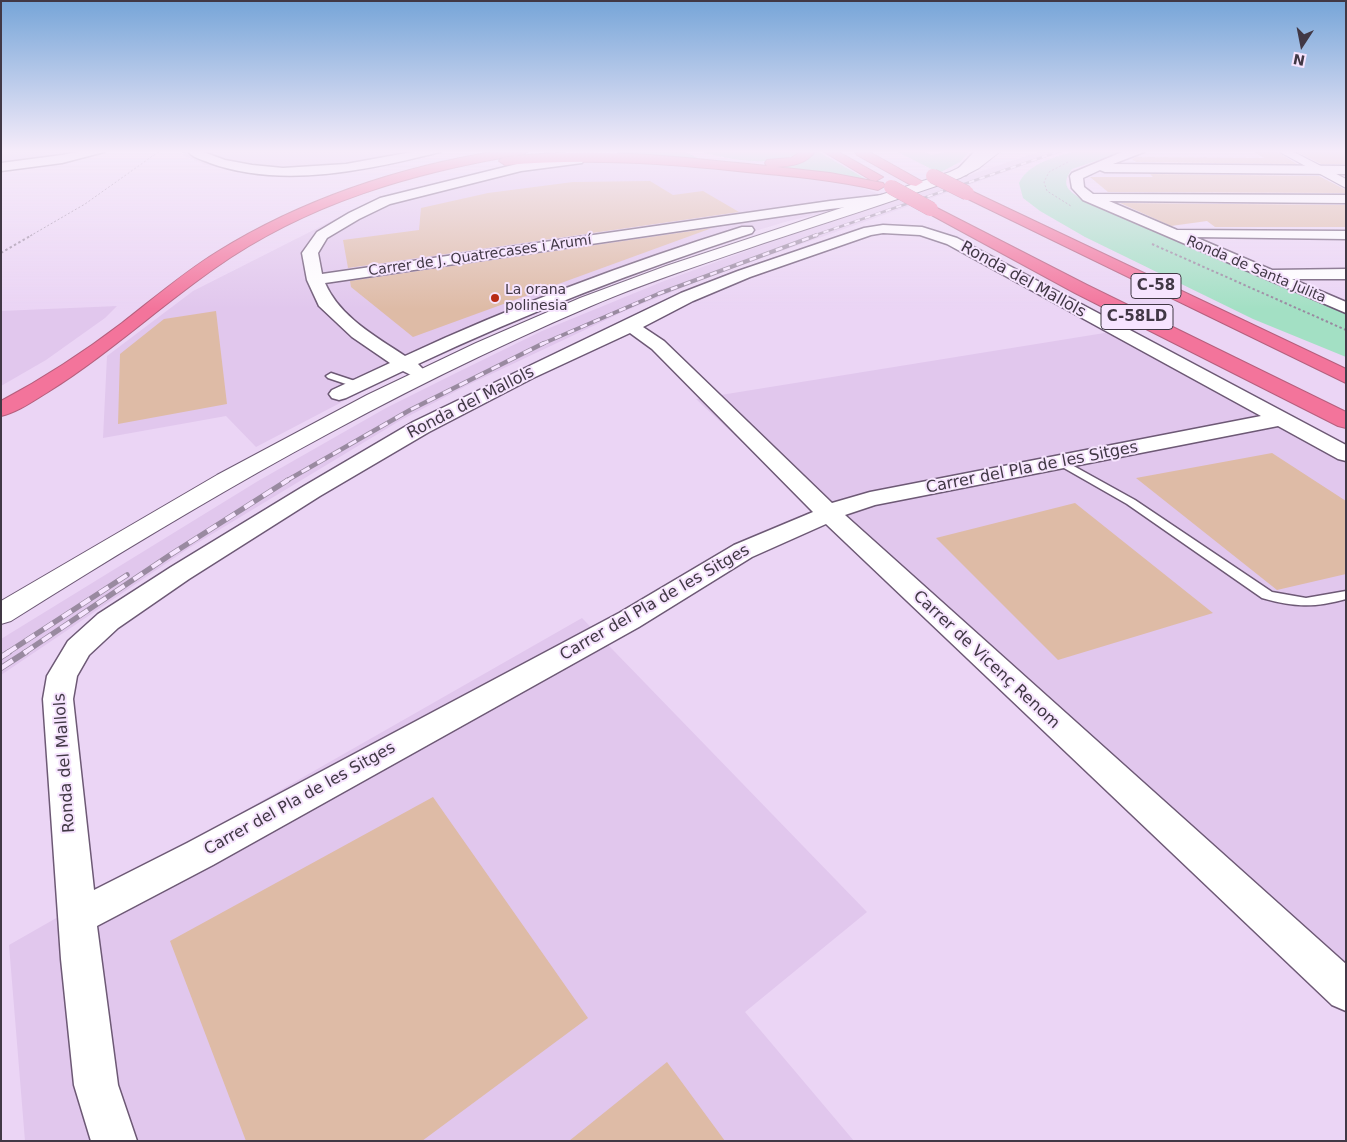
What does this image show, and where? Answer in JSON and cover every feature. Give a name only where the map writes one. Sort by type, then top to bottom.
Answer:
[{"type":"highway","points":[[1,394],[96,336],[200,258],[264,222],[307,203]]},
{"type":"highway","points":[[1,410],[80,362],[187,280],[237,246],[307,210],[325,203]]},
{"type":"highway","name":"C-58LD","points":[[943,203],[1081,289],[1346,421]]},
{"type":"highway","points":[[944,203],[1053,253]]},
{"type":"highway","name":"C-58","points":[[988,203],[1346,377]]},
{"type":"main road","points":[[6,610],[196,497],[374,399],[412,370],[663,272],[855,203]]},
{"type":"street","points":[[380,203],[322,235],[310,252],[314,280],[325,302],[358,333],[412,370]]},
{"type":"street","name":"Carrer de J. Quatrecases i Arumí","points":[[314,280],[746,217],[821,203]]},
{"type":"street","name":"Ronda de Santa Julita","points":[[1102,203],[1346,308]]},
{"type":"street","points":[[339,394],[358,386],[412,370],[495,322],[613,275],[755,226],[757,223],[746,217]]},
{"type":"street","name":"Ronda del Mallols","points":[[114,1141],[96,1085],[77,917],[58,699],[62,676],[78,648],[108,621],[180,573],[320,486],[421,427],[526,374],[631,326],[687,297],[744,274],[869,231],[900,229],[922,231],[952,241],[1346,454]]},
{"type":"street","points":[[1169,233],[1346,235]]},
{"type":"street","points":[[1265,274],[1346,274]]},
{"type":"street","name":"Carrer de Vicenç Renom","points":[[631,326],[658,345],[829,514],[1346,991]]},
{"type":"street","name":"Carrer del Pla de les Sitges","points":[[77,917],[200,854],[611,629],[743,551],[844,507],[870,499],[1280,419]]},
{"type":"lane","points":[[331,376],[358,386]]},
{"type":"lane","points":[[1061,462],[1132,502],[1267,595],[1293,603],[1310,603],[1346,595]]},
{"type":"path","points":[[1,253],[86,203]]},
{"type":"shaded area","points":[[366,203],[856,203],[785,222],[670,257],[561,300],[428,357],[256,447],[226,416],[103,438],[107,356],[193,291]]},
{"type":"shaded area","points":[[886,203],[917,203],[711,276],[627,310],[468,385],[401,420],[189,548],[1,675],[1,639],[258,481],[386,408],[542,331],[664,281]]},
{"type":"shaded area","points":[[117,306],[105,318],[46,360],[1,386],[1,311]]},
{"type":"shaded area","points":[[1123,330],[1346,445],[1346,1009],[696,399]]},
{"type":"shaded area","points":[[582,618],[867,912],[745,1012],[854,1141],[25,1141],[9,945]]},
{"type":"green space","points":[[1030,203],[1088,203],[1346,314],[1346,357],[1253,319],[1085,237]]},
{"type":"building","points":[[442,203],[724,203],[739,212],[348,268],[343,240],[419,230],[421,208]]},
{"type":"building","points":[[1121,203],[1346,205],[1346,227],[1215,227],[1207,221],[1171,226]]},
{"type":"building","points":[[712,228],[413,337],[351,287],[350,281]]},
{"type":"building","points":[[216,311],[227,404],[118,424],[120,354],[164,319]]},
{"type":"building","points":[[1272,453],[1346,501],[1346,574],[1277,590],[1136,478]]},
{"type":"building","points":[[1075,503],[1213,613],[1058,660],[936,538]]},
{"type":"building","points":[[433,797],[588,1018],[422,1141],[246,1141],[170,941]]},
{"type":"building","points":[[667,1062],[725,1141],[569,1141]]},
{"type":"railway","points":[[813,236],[908,203]]},
{"type":"railway","points":[[542,344],[658,294],[817,235]]},
{"type":"railway","points":[[286,481],[410,410],[542,344]]},
{"type":"railway","points":[[24,653],[170,555],[288,480]]},
{"type":"railway","points":[[7,653],[127,575]]},
{"type":"railway","points":[[1,657],[9,652]]},
{"type":"railway","points":[[1,668],[26,652]]},
{"type":"place","name":"La orana polinesia","points":[[495,298]]}]
